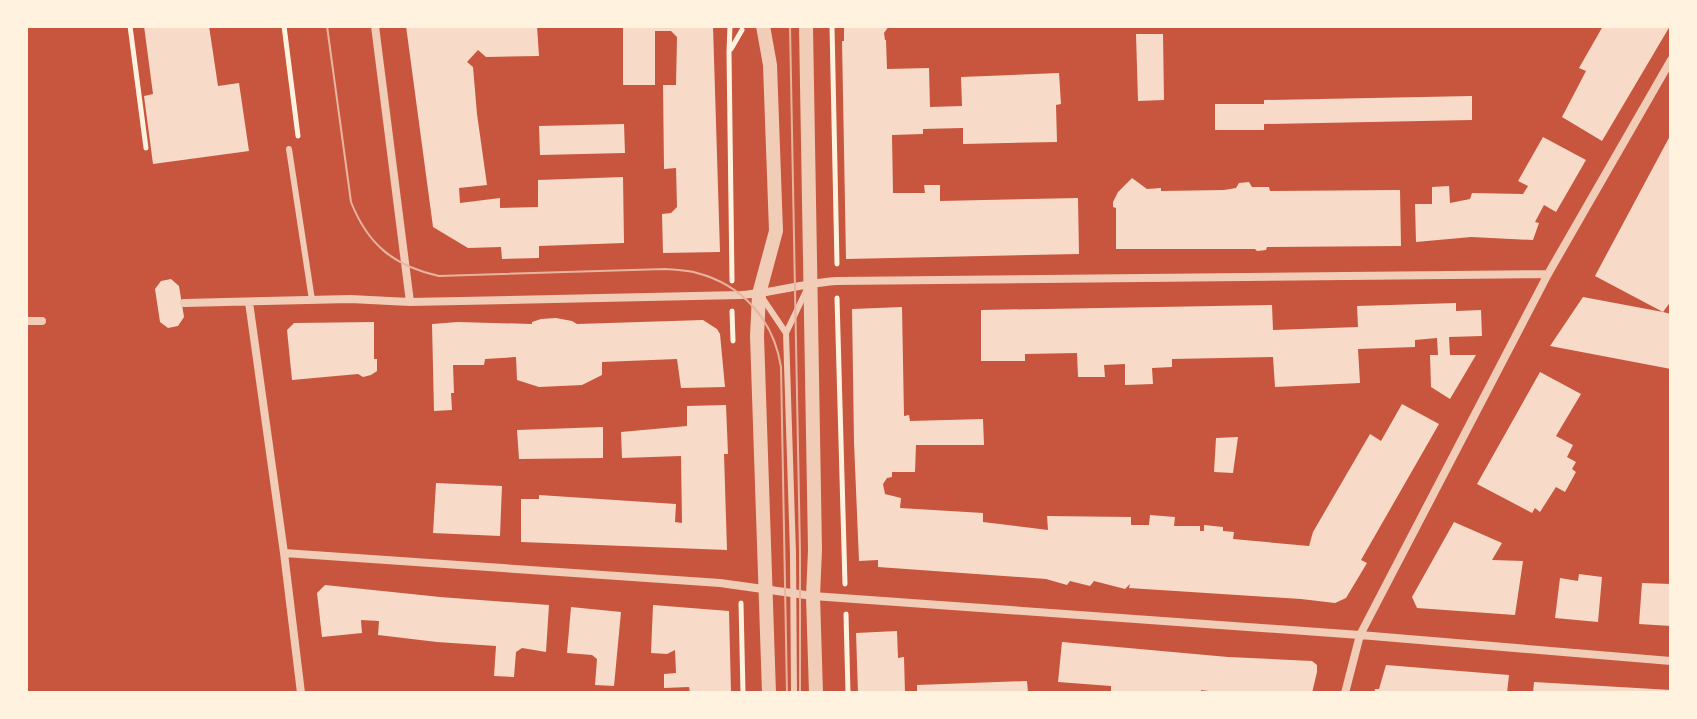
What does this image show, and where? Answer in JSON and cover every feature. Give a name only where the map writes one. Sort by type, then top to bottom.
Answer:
[{"type":"street","points":[[375,26],[410,302]]},
{"type":"street","points":[[763,26],[770,65],[776,231],[759,294],[757,336],[769,693]]},
{"type":"street","points":[[806,26],[816,693]]},
{"type":"street","points":[[1345,693],[1360,635],[1548,274],[1671,60]]},
{"type":"street","points":[[184,303],[350,299],[410,302],[759,294],[810,282],[837,281],[1548,274]]},
{"type":"street","points":[[249,302],[301,693]]},
{"type":"street","points":[[26,321],[42,321]]},
{"type":"street","points":[[284,553],[720,583],[813,596],[1360,635],[1671,661]]},
{"type":"lane","points":[[289,149],[312,300]]},
{"type":"lane","points":[[794,693],[786,333],[810,282]]},
{"type":"lane","points":[[759,294],[786,333]]},
{"type":"path","points":[[130,26],[146,148]]},
{"type":"path","points":[[284,26],[298,136],[289,149]]},
{"type":"path","points":[[729,52],[745,26]]},
{"type":"path","points":[[832,26],[848,693]]},
{"type":"building","points":[[144,26],[209,26],[218,86],[239,83],[249,151],[153,164],[144,96],[153,94]]},
{"type":"building","points":[[406,26],[537,26],[539,56],[486,57],[478,50],[467,62],[473,67],[487,185],[459,188],[460,203],[500,198],[500,208],[538,207],[538,180],[623,177],[624,243],[539,246],[539,258],[502,259],[501,247],[468,248],[433,227]]},
{"type":"building","points":[[623,26],[713,26],[720,252],[663,253],[662,214],[671,213],[677,207],[676,168],[664,169],[663,85],[676,85],[677,37],[671,31],[655,31],[655,85],[623,85]]},
{"type":"building","points":[[844,26],[889,26],[884,33],[887,69],[929,68],[930,107],[962,106],[961,77],[1059,73],[1061,104],[1056,105],[1057,142],[963,144],[963,128],[923,129],[923,134],[892,135],[893,193],[925,193],[924,185],[940,185],[940,201],[1078,198],[1079,254],[846,259]]},
{"type":"building","points":[[1603,26],[1670,26],[1602,141],[1562,117],[1586,71],[1579,68]]},
{"type":"building","points":[[1136,34],[1163,34],[1164,100],[1138,101]]},
{"type":"building","points":[[1472,96],[1472,120],[1264,124],[1264,130],[1215,130],[1215,104],[1264,104],[1264,100]]},
{"type":"building","points":[[624,124],[625,153],[540,155],[539,126]]},
{"type":"building","points":[[1671,134],[1671,301],[1663,312],[1595,276]]},
{"type":"building","points":[[1543,137],[1586,160],[1556,212],[1544,205],[1535,222],[1539,223],[1533,240],[1471,237],[1416,242],[1415,204],[1432,204],[1432,187],[1449,186],[1450,203],[1470,199],[1472,193],[1523,194],[1528,186],[1518,181]]},
{"type":"building","points":[[1132,178],[1147,189],[1161,188],[1161,191],[1224,190],[1249,182],[1252,187],[1269,187],[1270,191],[1400,190],[1401,246],[1267,247],[1266,250],[1257,251],[1116,249],[1116,208],[1113,202]]},
{"type":"building","points":[[171,279],[179,286],[184,317],[178,326],[168,328],[160,322],[155,289],[161,281]]},
{"type":"building","points":[[1583,297],[1671,314],[1671,369],[1550,346]]},
{"type":"building","points":[[1456,303],[1456,311],[1481,310],[1482,336],[1449,337],[1450,355],[1476,355],[1450,399],[1431,387],[1430,355],[1438,355],[1437,338],[1415,340],[1415,347],[1358,349],[1360,383],[1275,387],[1273,357],[1172,359],[1172,367],[1152,368],[1153,384],[1125,385],[1125,364],[1104,365],[1105,377],[1078,377],[1077,353],[1025,354],[1025,361],[981,361],[981,310],[1272,305],[1273,330],[1358,327],[1357,306]]},
{"type":"building","points":[[902,307],[904,416],[909,415],[910,421],[983,419],[984,445],[916,445],[915,472],[892,472],[892,477],[883,484],[885,494],[901,498],[900,508],[983,513],[983,522],[1048,530],[1047,516],[1131,517],[1131,525],[1149,525],[1150,515],[1175,517],[1174,526],[1200,526],[1200,531],[1204,531],[1204,525],[1223,527],[1223,531],[1234,532],[1233,539],[1309,546],[1313,532],[1370,434],[1381,441],[1402,404],[1439,424],[1361,560],[1367,563],[1346,598],[1335,603],[1129,588],[1130,584],[1125,589],[1094,581],[1090,586],[1070,581],[1067,585],[1046,579],[878,567],[878,560],[859,561],[852,309]]},
{"type":"building","points":[[556,318],[577,324],[703,320],[720,334],[725,387],[681,388],[677,359],[602,362],[602,375],[582,385],[539,387],[517,380],[516,357],[485,359],[484,365],[453,365],[452,410],[434,411],[432,324],[532,324],[541,319]]},
{"type":"building","points":[[374,322],[377,371],[363,377],[358,374],[292,380],[287,330],[294,323]]},
{"type":"building","points":[[1540,372],[1581,394],[1556,436],[1573,445],[1567,457],[1576,462],[1572,469],[1576,472],[1565,492],[1556,487],[1540,512],[1535,508],[1532,513],[1477,484]]},
{"type":"building","points":[[726,405],[727,550],[521,542],[521,499],[539,499],[539,495],[676,504],[675,522],[682,523],[681,456],[622,458],[621,432],[687,426],[687,406]]},
{"type":"building","points":[[603,427],[603,458],[519,459],[517,430]]},
{"type":"building","points":[[1238,437],[1233,473],[1214,472],[1216,438]]},
{"type":"building","points":[[436,483],[502,486],[500,536],[433,533]]},
{"type":"building","points":[[1454,522],[1502,543],[1492,560],[1523,561],[1515,615],[1417,608],[1412,597]]},
{"type":"building","points":[[1579,574],[1602,577],[1598,622],[1555,618],[1560,578],[1578,581]]},
{"type":"building","points":[[1642,583],[1671,584],[1671,626],[1639,624]]},
{"type":"building","points":[[325,585],[549,605],[546,652],[522,648],[516,652],[514,677],[494,676],[496,646],[378,635],[379,621],[361,620],[362,633],[322,637],[317,593]]},
{"type":"building","points":[[653,605],[729,611],[731,693],[690,693],[689,687],[664,688],[664,674],[676,673],[675,650],[667,654],[651,653]]},
{"type":"building","points":[[571,607],[621,612],[614,686],[595,685],[597,659],[592,655],[567,653]]},
{"type":"building","points":[[897,631],[898,658],[904,657],[905,693],[858,693],[856,633]]},
{"type":"building","points":[[1062,642],[1312,661],[1317,665],[1317,672],[1312,693],[1201,690],[1201,693],[1111,692],[1111,686],[1058,682]]},
{"type":"building","points":[[1386,665],[1509,675],[1507,693],[1374,693],[1375,689],[1379,689]]},
{"type":"building","points":[[1027,681],[1028,693],[917,693],[917,685]]},
{"type":"building","points":[[1534,682],[1671,690],[1671,693],[1533,693]]},
{"type":"tram line","points":[[327,26],[351,202],[374,242],[396,260],[439,276],[665,269],[689,271],[729,286],[754,307],[763,320],[781,367],[787,693]]},
{"type":"tram line","points":[[790,26],[800,693]]}]
